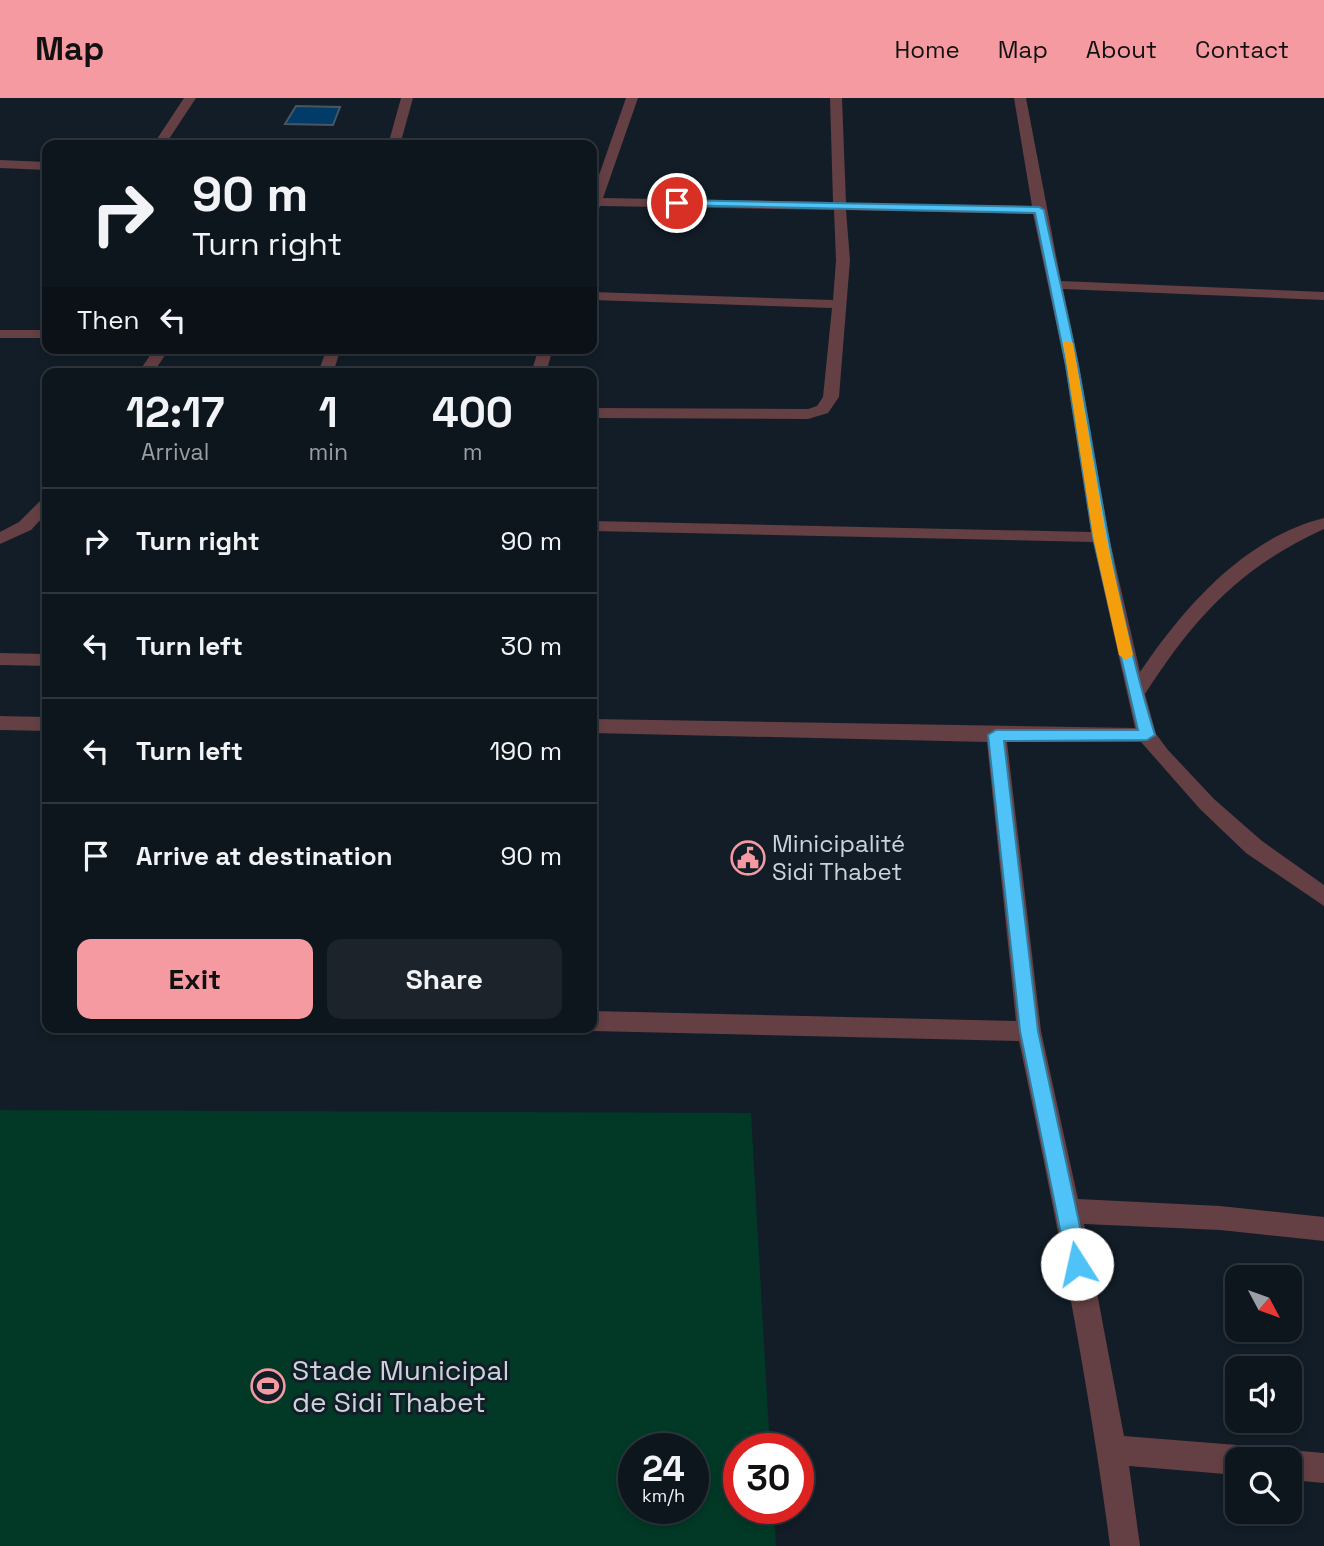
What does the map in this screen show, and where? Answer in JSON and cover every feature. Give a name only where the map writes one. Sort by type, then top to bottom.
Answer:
[{"type":"street","points":[[162,140],[190,98]]},
{"type":"street","points":[[395,140],[407,98]]},
{"type":"street","points":[[597,194],[632,98]]},
{"type":"street","points":[[597,413],[821,412],[831,397],[843,260],[835,126],[836,98]]},
{"type":"street","points":[[1020,98],[1039,210],[1072,365],[1100,537],[1135,694],[1147,735],[1161,755],[1207,804],[1254,847],[1324,897]]},
{"type":"street","points":[[0,164],[42,166]]},
{"type":"street","points":[[597,205],[841,205],[1039,210]]},
{"type":"street","points":[[1055,285],[1324,296]]},
{"type":"street","points":[[597,296],[838,303]]},
{"type":"street","points":[[0,334],[42,333]]},
{"type":"street","points":[[0,540],[25,526],[42,508]]},
{"type":"street","points":[[1135,694],[1167,644],[1223,584],[1262,554],[1324,523]]},
{"type":"street","points":[[597,526],[1100,537]]},
{"type":"street","points":[[0,659],[42,660]]},
{"type":"street","points":[[0,723],[42,724]]},
{"type":"street","points":[[597,726],[996,735],[1147,735]]},
{"type":"street","points":[[996,735],[1029,1031],[1068,1211],[1112,1450],[1125,1546]]},
{"type":"street","points":[[597,1021],[1029,1031]]},
{"type":"street","points":[[1068,1211],[1220,1218],[1324,1229]]},
{"type":"street","points":[[1112,1450],[1225,1460]]},
{"type":"street","points":[[1302,1466],[1324,1468]]},
{"type":"green space","points":[[0,1110],[751,1113],[769,1433],[723,1433],[723,1524],[775,1524],[776,1546],[0,1546]]},
{"type":"building","points":[[296,106],[340,107],[333,125],[285,124]]},
{"type":"slow traffic","points":[[1067,343],[1100,537],[1126,655]]},
{"type":"place","name":"Minicipalité Sidi Thabet","points":[[748,858]]},
{"type":"place","name":"Stade Municipal de Sidi Thabet","points":[[268,1386]]},
{"type":"route","points":[[677,203],[1039,210],[1072,365],[1100,537],[1135,694],[1147,735],[996,735],[1029,1031],[1077,1264]]}]
